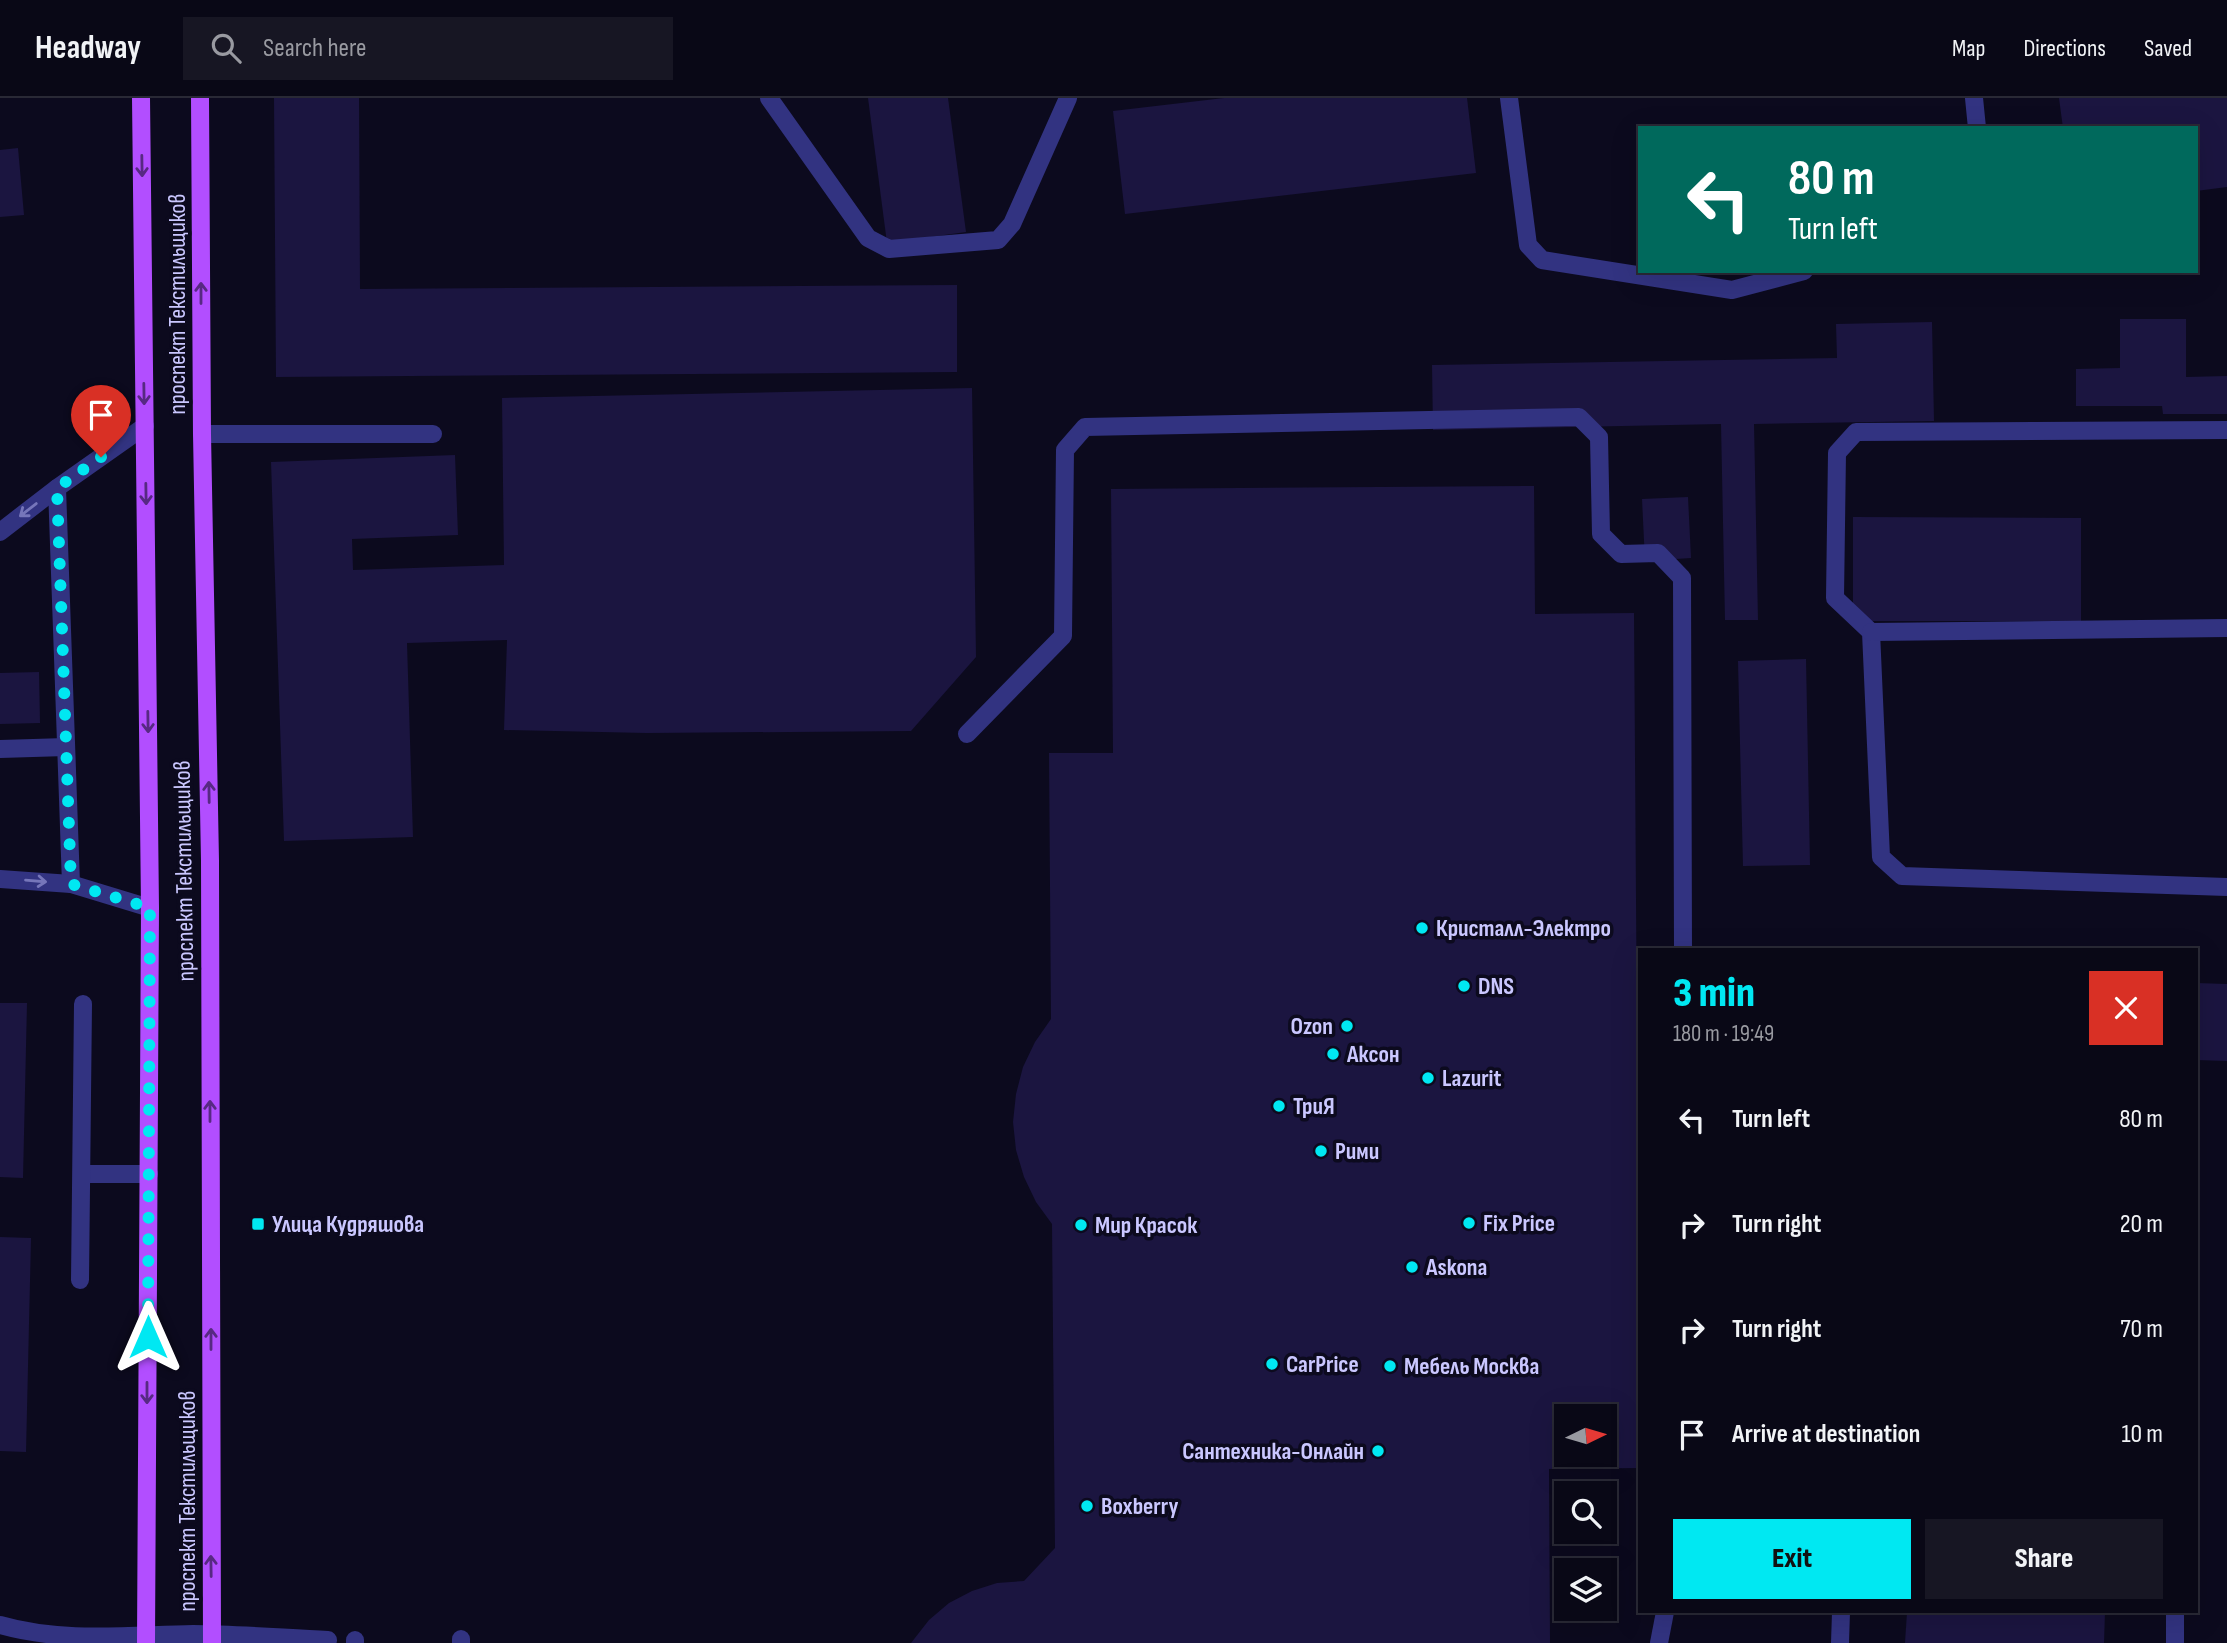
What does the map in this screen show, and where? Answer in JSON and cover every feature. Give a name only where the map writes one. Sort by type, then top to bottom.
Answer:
[{"type":"main road","name":"проспект Текстильщиков","points":[[141,98],[150,908],[146,1639]]},
{"type":"main road","name":"проспект Текстильщиков","points":[[200,98],[202,434],[210,860],[212,1639]]},
{"type":"street","points":[[769,98],[869,238],[889,249],[998,240],[1012,224],[1068,98]]},
{"type":"street","points":[[1509,98],[1528,245],[1542,260],[1732,290],[1796,273]]},
{"type":"street","points":[[1974,98],[1977,126]]},
{"type":"street","points":[[967,733],[1063,636],[1065,450],[1085,426],[1579,417],[1599,437],[1601,534],[1621,554],[1658,554],[1682,578],[1683,948]]},
{"type":"street","points":[[0,532],[145,426]]},
{"type":"street","points":[[2227,430],[1856,432],[1837,453],[1835,598],[1871,632],[2227,628]]},
{"type":"street","points":[[202,434],[433,434]]},
{"type":"street","points":[[57,488],[71,884]]},
{"type":"street","points":[[1871,632],[1881,857],[1902,876],[2227,887]]},
{"type":"street","points":[[0,749],[66,747]]},
{"type":"street","points":[[0,878],[71,884],[150,908]]},
{"type":"street","points":[[80,1280],[83,1004]]},
{"type":"street","points":[[82,1174],[149,1174]]},
{"type":"street","points":[[1658,1643],[1665,1613]]},
{"type":"street","points":[[1840,1643],[1841,1613]]},
{"type":"street","points":[[2175,1613],[2175,1643]]},
{"type":"street","points":[[0,1625],[67,1636],[328,1640]]},
{"type":"building","points":[[274,98],[359,98],[360,289],[957,285],[957,372],[276,377]]},
{"type":"building","points":[[868,98],[948,98],[966,232],[887,243]]},
{"type":"building","points":[[1224,98],[1467,98],[1476,173],[1125,214],[1113,111]]},
{"type":"building","points":[[2059,98],[2227,98],[2227,187],[2198,191],[2198,126],[2063,126]]},
{"type":"building","points":[[18,148],[24,215],[0,217],[0,150]]},
{"type":"building","points":[[2120,319],[2186,319],[2186,377],[2227,376],[2227,414],[2163,414],[2162,406],[2076,406],[2076,369],[2120,368]]},
{"type":"building","points":[[1932,322],[1934,421],[1754,424],[1758,620],[1725,620],[1721,424],[1433,430],[1432,365],[1837,358],[1836,324]]},
{"type":"building","points":[[972,388],[976,657],[911,731],[647,733],[504,730],[507,640],[407,643],[413,837],[284,841],[271,462],[455,455],[458,535],[352,539],[353,570],[504,565],[502,398]]},
{"type":"building","name":"Аксон","points":[[1534,486],[1535,614],[1634,613],[1638,1468],[1549,1469],[1550,1643],[911,1643],[929,1620],[949,1603],[972,1591],[997,1583],[1024,1581],[1055,1548],[1052,1224],[1036,1202],[1024,1177],[1016,1150],[1013,1122],[1023,1067],[1035,1042],[1051,1019],[1049,753],[1113,753],[1111,489]]},
{"type":"building","points":[[1688,497],[1691,558],[1645,561],[1642,499]]},
{"type":"building","points":[[1853,517],[2081,518],[2081,621],[1853,621]]},
{"type":"building","points":[[1806,659],[1810,865],[1743,866],[1738,661]]},
{"type":"building","points":[[39,672],[40,723],[0,724],[0,673]]},
{"type":"building","points":[[2198,983],[2227,984],[2227,1061],[2198,1060]]},
{"type":"building","points":[[0,1003],[27,1003],[23,1178],[0,1177]]},
{"type":"building","points":[[0,1237],[31,1238],[26,1452],[0,1451]]},
{"type":"building","points":[[1907,1613],[2105,1613],[2104,1643],[1905,1643]]},
{"type":"place","name":"Кристалл-Электро","points":[[1422,928]]},
{"type":"place","name":"DNS","points":[[1464,986]]},
{"type":"place","name":"Ozon","points":[[1347,1026]]},
{"type":"place","name":"Аксон","points":[[1333,1054]]},
{"type":"place","name":"Lazurit","points":[[1428,1078]]},
{"type":"place","name":"ТриЯ","points":[[1279,1106]]},
{"type":"place","name":"Рими","points":[[1321,1151]]},
{"type":"place","name":"Fix Price","points":[[1469,1223]]},
{"type":"place","name":"Улица Кудряшова","points":[[258,1224]]},
{"type":"place","name":"Мир Красок","points":[[1081,1225]]},
{"type":"place","name":"Askona","points":[[1412,1267]]},
{"type":"place","name":"CarPrice","points":[[1272,1364]]},
{"type":"place","name":"Мебель Москва","points":[[1390,1366]]},
{"type":"place","name":"Сантехника-Онлайн","points":[[1378,1451]]},
{"type":"place","name":"Boxberry","points":[[1087,1506]]},
{"type":"route","points":[[101,457],[57,488],[71,884],[150,908],[148,1337]]}]
